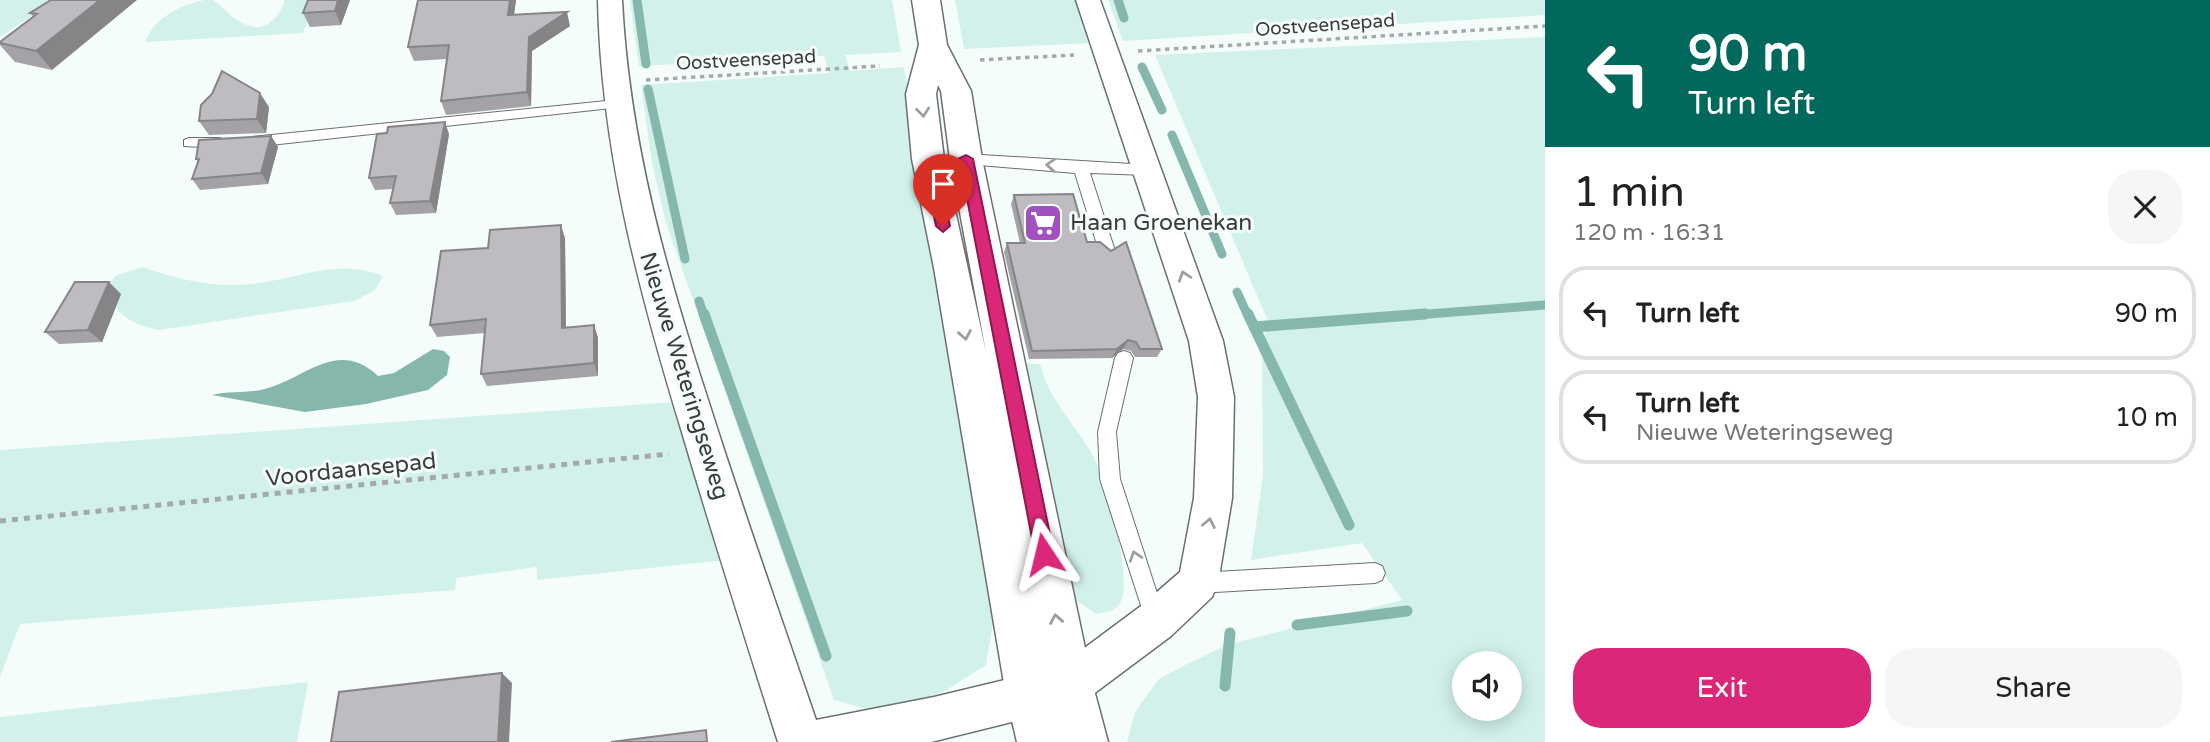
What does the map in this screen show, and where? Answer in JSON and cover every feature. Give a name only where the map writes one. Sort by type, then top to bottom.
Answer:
[{"type":"main road","points":[[926,0],[933,45],[921,94],[949,167],[953,268],[1049,691],[1042,742]]},
{"type":"main road","points":[[1049,691],[1083,742]]},
{"type":"street","name":"Nieuwe Weteringseweg","points":[[610,0],[615,93],[639,230],[705,450],[801,742]]},
{"type":"street","points":[[818,742],[934,719],[1049,691],[1156,621],[1198,583],[1213,498],[1216,397],[1206,341],[1148,170],[1096,53],[1088,0]]},
{"type":"lane","points":[[189,143],[245,143],[615,93]]},
{"type":"lane","points":[[949,167],[1148,170]]},
{"type":"lane","points":[[1081,168],[1107,251]]},
{"type":"lane","points":[[1125,358],[1107,432],[1110,479],[1156,621]]},
{"type":"lane","points":[[1198,583],[1375,573]]},
{"type":"path","name":"Oostveensepad","points":[[980,60],[1545,26]]},
{"type":"path","name":"Oostveensepad","points":[[615,93],[880,66]]},
{"type":"path","name":"Voordaansepad","points":[[0,521],[705,450]]},
{"type":"shaded area","points":[[0,0],[55,0],[0,37]]},
{"type":"shaded area","points":[[204,0],[213,0],[234,18],[259,27],[277,16],[285,0],[315,0],[303,33],[145,42],[161,19]]},
{"type":"shaded area","points":[[630,0],[892,0],[901,52],[845,55],[850,71],[904,67],[979,488],[993,623],[986,665],[943,692],[882,713],[834,700],[666,223],[652,163],[641,85],[829,73],[824,56],[639,66]]},
{"type":"shaded area","points":[[955,0],[1079,0],[1092,43],[964,49]]},
{"type":"shaded area","points":[[1108,0],[1545,0],[1545,15],[1123,41]]},
{"type":"shaded area","points":[[1545,37],[1545,742],[1127,742],[1135,712],[1159,679],[1185,665],[1227,645],[1402,600],[1362,543],[1251,560],[1263,476],[1262,340],[1270,326],[1155,55]]},
{"type":"shaded area","points":[[142,267],[188,280],[234,285],[339,269],[368,271],[383,276],[375,290],[354,301],[159,330],[126,317],[115,306],[105,289],[115,276]]},
{"type":"shaded area","points":[[433,349],[444,351],[450,357],[447,375],[428,390],[366,404],[305,412],[212,395],[261,390],[334,361],[348,360],[363,365],[378,376],[394,373]]},
{"type":"shaded area","points":[[1019,363],[1040,364],[1050,390],[1089,449],[1101,474],[1117,533],[1123,575],[1120,603],[1110,611],[1096,614],[1073,598]]},
{"type":"shaded area","points":[[675,402],[725,560],[537,580],[537,567],[456,578],[455,590],[20,624],[0,677],[0,450]]},
{"type":"shaded area","points":[[308,682],[297,742],[0,742],[0,717]]},
{"type":"building","points":[[51,0],[100,0],[36,51],[0,43],[37,14],[30,13]]},
{"type":"building","points":[[308,0],[338,0],[335,11],[303,13]]},
{"type":"building","points":[[418,0],[510,0],[508,15],[567,12],[529,37],[527,92],[441,101],[449,45],[408,47]]},
{"type":"building","points":[[222,71],[260,93],[257,119],[199,121],[201,105],[212,94]]},
{"type":"building","points":[[445,122],[430,201],[390,203],[396,176],[369,178],[377,134],[387,133],[388,127]]},
{"type":"building","points":[[271,136],[261,173],[192,179],[199,159],[196,159],[199,140]]},
{"type":"building","points":[[1073,194],[1087,242],[1100,242],[1111,251],[1126,242],[1162,349],[1140,349],[1136,342],[1128,340],[1117,349],[1032,351],[1007,243],[1025,243],[1014,195]]},
{"type":"building","points":[[561,225],[562,328],[594,325],[594,363],[481,374],[486,319],[430,325],[441,251],[488,248],[490,230]]},
{"type":"building","points":[[75,282],[109,282],[88,330],[45,332]]},
{"type":"building","points":[[502,673],[498,742],[331,742],[339,692]]},
{"type":"building","points":[[706,730],[707,742],[611,742]]},
{"type":"waterway","points":[[637,0],[646,64]]},
{"type":"waterway","points":[[1118,0],[1124,18]]},
{"type":"waterway","points":[[1142,67],[1162,110]]},
{"type":"waterway","points":[[648,89],[685,259]]},
{"type":"waterway","points":[[1172,135],[1222,254]]},
{"type":"waterway","points":[[1237,292],[1248,316]]},
{"type":"waterway","points":[[699,301],[704,316]]},
{"type":"waterway","points":[[1402,316],[1545,305]]},
{"type":"waterway","points":[[704,314],[826,656]]},
{"type":"waterway","points":[[1248,314],[1254,327]]},
{"type":"waterway","points":[[1254,327],[1425,314]]},
{"type":"waterway","points":[[1254,327],[1349,525]]},
{"type":"waterway","points":[[1297,625],[1407,611]]},
{"type":"waterway","points":[[1225,686],[1230,633]]},
{"type":"place","name":"Haan Groenekan","points":[[1043,223]]},
{"type":"route","points":[[943,226],[931,174],[966,159],[1044,554]]}]
